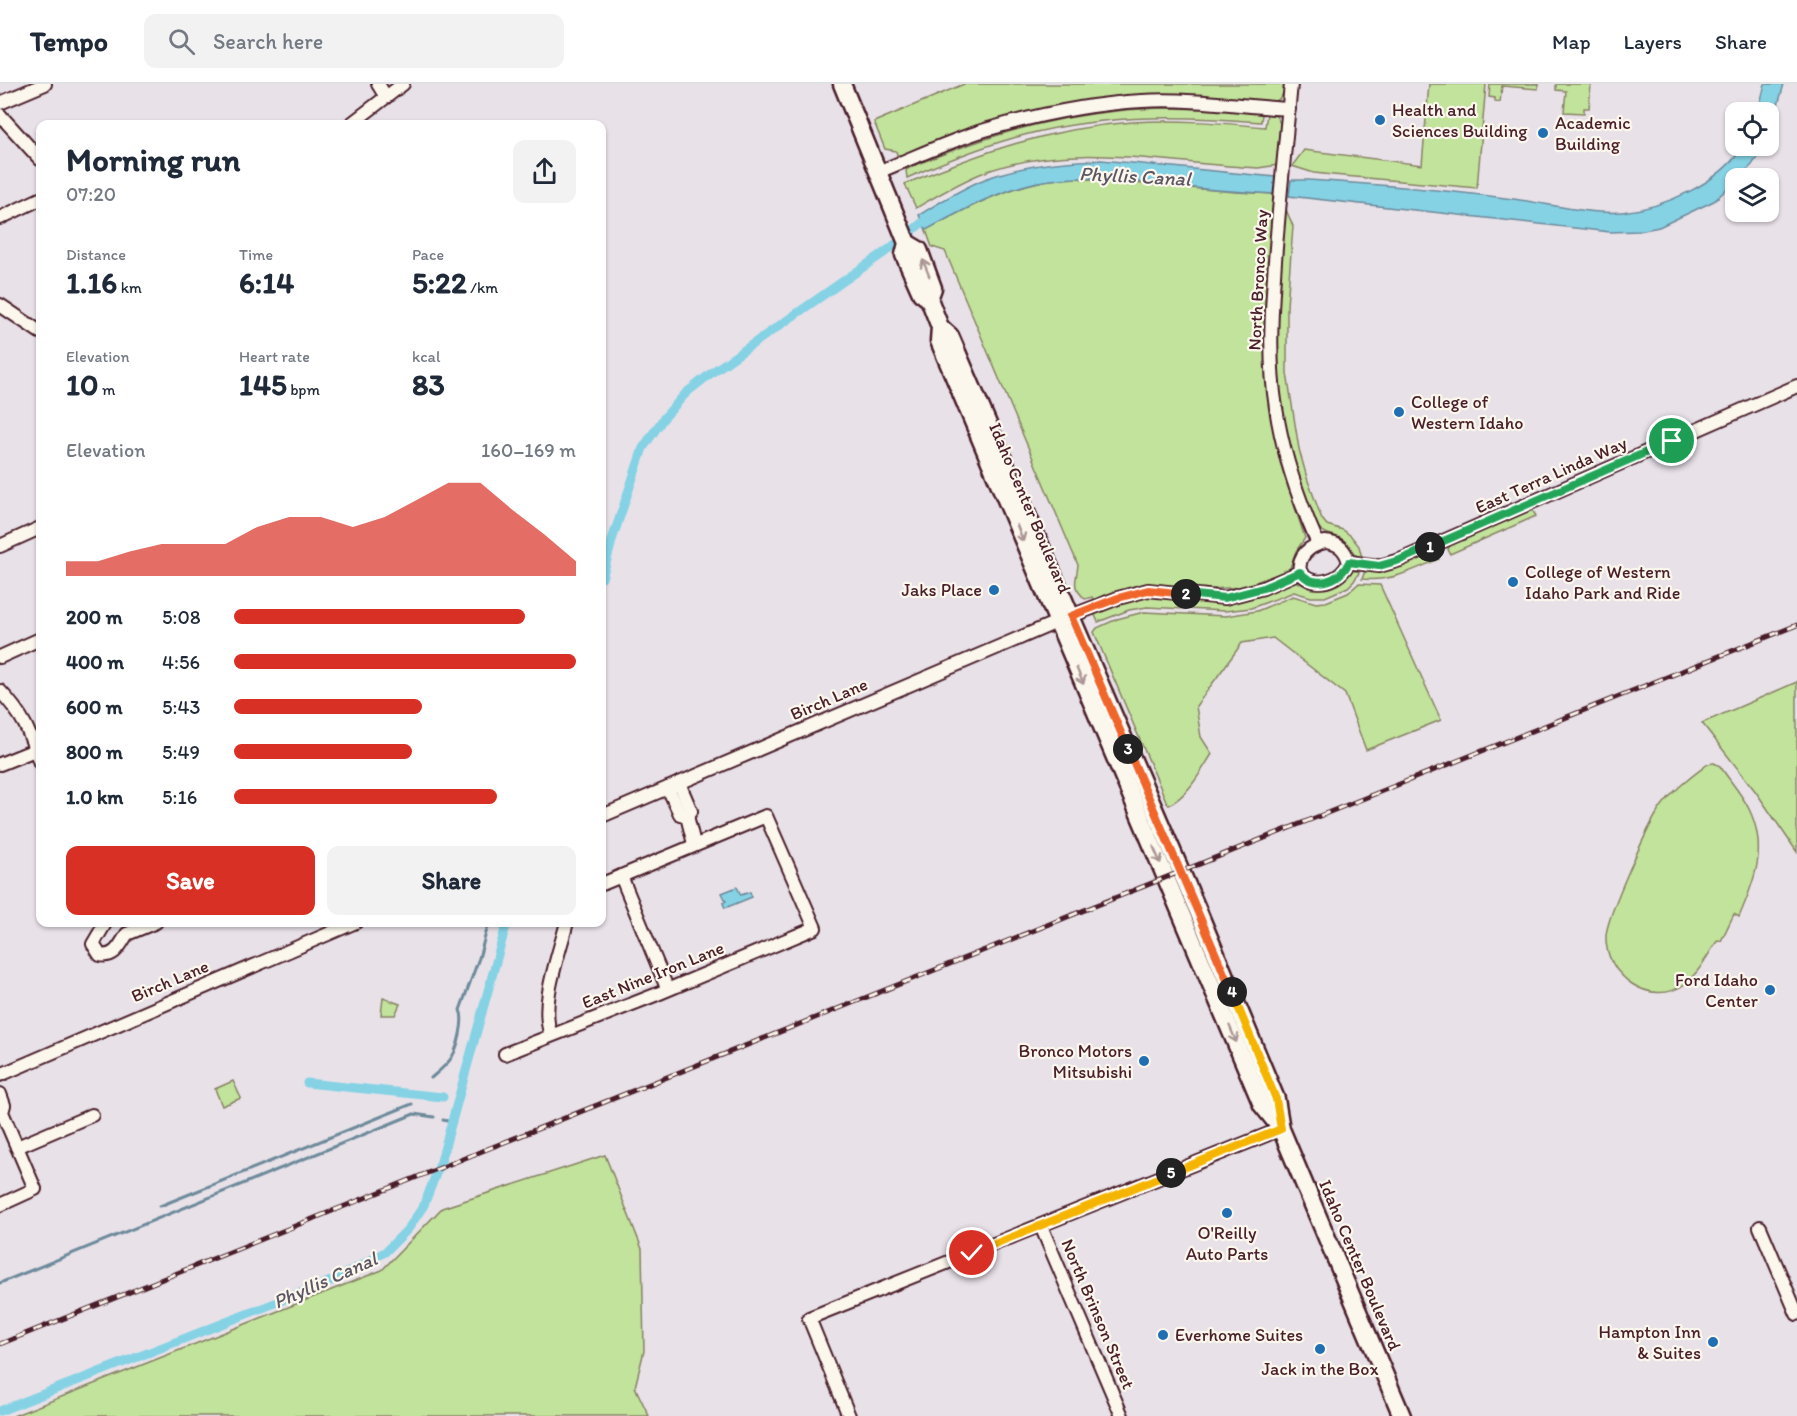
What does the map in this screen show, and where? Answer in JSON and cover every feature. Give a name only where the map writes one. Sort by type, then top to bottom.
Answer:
[{"type":"main road","name":"Idaho Center Boulevard","points":[[842,84],[904,236],[904,255],[921,293],[929,299],[940,327],[950,336],[1064,619],[1198,910],[1276,1099],[1281,1129],[1402,1416]]},
{"type":"street","points":[[0,103],[45,84]]},
{"type":"street","points":[[378,84],[394,88]]},
{"type":"street","name":"North Bronco Way","points":[[1291,84],[1270,327],[1276,408],[1297,491],[1318,544]]},
{"type":"street","points":[[356,120],[394,88]]},
{"type":"street","points":[[878,172],[984,130],[1055,112],[1096,105],[1144,101],[1193,101],[1289,109]]},
{"type":"street","points":[[0,115],[36,155]]},
{"type":"street","points":[[0,218],[36,201]]},
{"type":"street","points":[[0,305],[36,329]]},
{"type":"street","name":"East Terra Linda Way","points":[[1349,562],[1379,566],[1400,560],[1797,386]]},
{"type":"street","points":[[0,546],[36,530]]},
{"type":"street","points":[[1325,542],[1340,545],[1349,562],[1346,570],[1339,576],[1321,582],[1308,580],[1300,572],[1299,567],[1304,554],[1325,542]]},
{"type":"street","points":[[1064,619],[1118,598],[1148,590],[1225,598],[1263,588],[1300,572]]},
{"type":"street","name":"Birch Lane","points":[[606,814],[1064,619]]},
{"type":"street","points":[[0,657],[36,641]]},
{"type":"street","points":[[0,691],[17,708],[36,745]]},
{"type":"street","points":[[0,764],[36,750]]},
{"type":"street","points":[[606,882],[694,844],[687,816],[690,811],[674,785]]},
{"type":"street","name":"East Nine Iron Lane","points":[[505,1054],[815,928],[766,816],[694,844]]},
{"type":"street","points":[[621,876],[667,988]]},
{"type":"street","points":[[105,927],[93,944],[100,955],[110,955],[116,952],[127,934],[144,927]]},
{"type":"street","points":[[116,927],[127,934]]},
{"type":"street","name":"Birch Lane","points":[[0,1075],[344,927]]},
{"type":"street","points":[[551,1035],[546,1023],[546,1006],[566,927]]},
{"type":"street","points":[[0,1094],[4,1105],[1,1112],[35,1189],[0,1205]]},
{"type":"street","points":[[17,1147],[92,1115]]},
{"type":"street","points":[[849,1416],[809,1318],[1281,1129]]},
{"type":"street","name":"North Brinson Street","points":[[1041,1226],[1122,1416]]},
{"type":"street","points":[[1760,1227],[1797,1314]]},
{"type":"green space","points":[[964,84],[1284,84],[1284,90],[1279,99],[1274,102],[1196,95],[1122,97],[1065,104],[983,125],[906,155],[897,155],[896,151],[885,149],[874,122]]},
{"type":"green space","points":[[1429,84],[1486,84],[1477,188],[1314,173],[1292,166],[1304,150],[1422,165]]},
{"type":"green space","points":[[1490,84],[1538,84],[1538,89],[1502,86],[1500,102],[1489,97]]},
{"type":"green space","points":[[1556,84],[1591,84],[1589,108],[1584,108],[1584,113],[1564,112],[1566,91],[1556,90]]},
{"type":"green space","points":[[1161,108],[1219,109],[1262,114],[1261,122],[1197,118],[1135,118],[1073,125],[997,143],[907,178],[906,170],[913,166],[975,143],[1034,125],[1095,113]]},
{"type":"green space","points":[[1267,114],[1276,116],[1280,123],[1278,165],[1258,168],[1120,156],[1052,157],[1018,162],[985,172],[958,184],[916,208],[905,184],[1017,143],[1073,130],[1133,122],[1166,121],[1265,127]]},
{"type":"green space","points":[[1076,178],[1274,194],[1265,305],[1267,386],[1280,462],[1305,538],[1296,551],[1290,568],[1286,571],[1242,587],[1211,589],[1157,584],[1134,586],[1094,600],[1092,597],[1085,599],[1076,587],[1078,565],[945,251],[932,247],[926,230],[997,195],[1043,181]]},
{"type":"green space","points":[[1285,207],[1293,226],[1287,306],[1287,373],[1299,449],[1322,519],[1327,525],[1343,530],[1351,536],[1359,546],[1362,558],[1356,555],[1346,542],[1321,531],[1316,524],[1304,497],[1289,444],[1282,409],[1277,357]]},
{"type":"green space","points":[[1528,511],[1533,511],[1536,516],[1450,554],[1448,549],[1451,544]]},
{"type":"green space","points":[[1432,554],[1439,559],[1411,571],[1382,579],[1362,579],[1365,571],[1392,569]]},
{"type":"green space","points":[[1352,571],[1360,571],[1348,587],[1325,597],[1311,597],[1294,592],[1251,608],[1225,611],[1147,607],[1129,610],[1098,622],[1094,613],[1121,602],[1147,597],[1239,600],[1260,595],[1294,581],[1312,589],[1318,589],[1334,584]]},
{"type":"green space","points":[[1358,584],[1380,585],[1441,720],[1366,750],[1345,694],[1273,638],[1242,643],[1196,706],[1201,737],[1212,754],[1188,789],[1169,805],[1094,632],[1097,628],[1117,619],[1144,612],[1226,616],[1257,611],[1293,596],[1316,603],[1326,602],[1348,593]]},
{"type":"green space","points":[[1797,682],[1797,852],[1756,792],[1702,723]]},
{"type":"green space","points":[[1714,763],[1720,766],[1739,792],[1755,823],[1758,851],[1754,877],[1739,917],[1734,914],[1721,941],[1718,940],[1690,979],[1672,991],[1658,993],[1645,990],[1632,984],[1621,975],[1613,963],[1607,950],[1608,925],[1629,871],[1661,807],[1689,779],[1708,764]]},
{"type":"green space","points":[[383,998],[400,1004],[395,1015],[381,1015]]},
{"type":"green space","points":[[233,1081],[241,1098],[222,1106],[215,1089]]},
{"type":"green space","points":[[605,1155],[642,1249],[644,1351],[635,1387],[649,1416],[13,1416],[382,1270],[442,1208]]},
{"type":"water","points":[[1765,84],[1784,84],[1779,102],[1760,102]]},
{"type":"water","points":[[1735,156],[1758,156],[1749,168],[1725,168],[1725,191],[1714,201],[1659,227],[1639,231],[1610,232],[1289,196],[1291,180],[1308,180],[1436,190],[1582,210],[1622,212],[1655,205],[1690,191],[1721,171]]},
{"type":"water","points":[[1101,160],[1275,177],[1274,194],[1074,178],[1044,181],[1013,189],[983,201],[926,230],[919,215],[968,187],[999,174],[1071,161]]},
{"type":"water","points":[[737,887],[741,895],[750,892],[752,897],[725,908],[723,903],[726,901],[722,893]]},
{"type":"waterway","name":"Phyllis Canal","points":[[606,563],[643,448],[663,419],[686,393],[933,217]]},
{"type":"waterway","points":[[431,1078],[454,1053],[461,1027],[460,1010],[488,927]]},
{"type":"waterway","name":"Phyllis Canal","points":[[0,1411],[336,1279],[385,1252],[408,1229],[424,1205],[441,1161],[506,927]]},
{"type":"waterway","points":[[307,1083],[443,1097]]},
{"type":"waterway","points":[[160,1206],[412,1104]]},
{"type":"waterway","points":[[0,1283],[414,1114],[434,1117]]},
{"type":"waterway","points":[[443,1120],[452,1122]]},
{"type":"railway","points":[[0,1344],[1797,625]]},
{"type":"place","name":"Health and Sciences Building","points":[[1380,120]]},
{"type":"place","name":"Academic Building","points":[[1543,133]]},
{"type":"place","name":"College of Western Idaho","points":[[1399,412]]},
{"type":"place","name":"College of Western Idaho Park and Ride","points":[[1513,582]]},
{"type":"place","name":"Jaks Place","points":[[994,590]]},
{"type":"place","name":"Ford Idaho Center","points":[[1770,990]]},
{"type":"place","name":"Bronco Motors Mitsubishi","points":[[1144,1061]]},
{"type":"place","name":"O'Reilly Auto Parts","points":[[1227,1213]]},
{"type":"place","name":"Everhome Suites","points":[[1163,1335]]},
{"type":"place","name":"Hampton Inn & Suites","points":[[1713,1342]]},
{"type":"place","name":"Jack in the Box","points":[[1320,1349]]},
{"type":"route","points":[[972,1253],[1281,1129],[1276,1099],[1198,910],[1071,616],[1118,598],[1148,590],[1225,598],[1263,588],[1300,572],[1308,580],[1321,582],[1339,576],[1346,570],[1349,562],[1379,566],[1400,560],[1672,441]]}]
